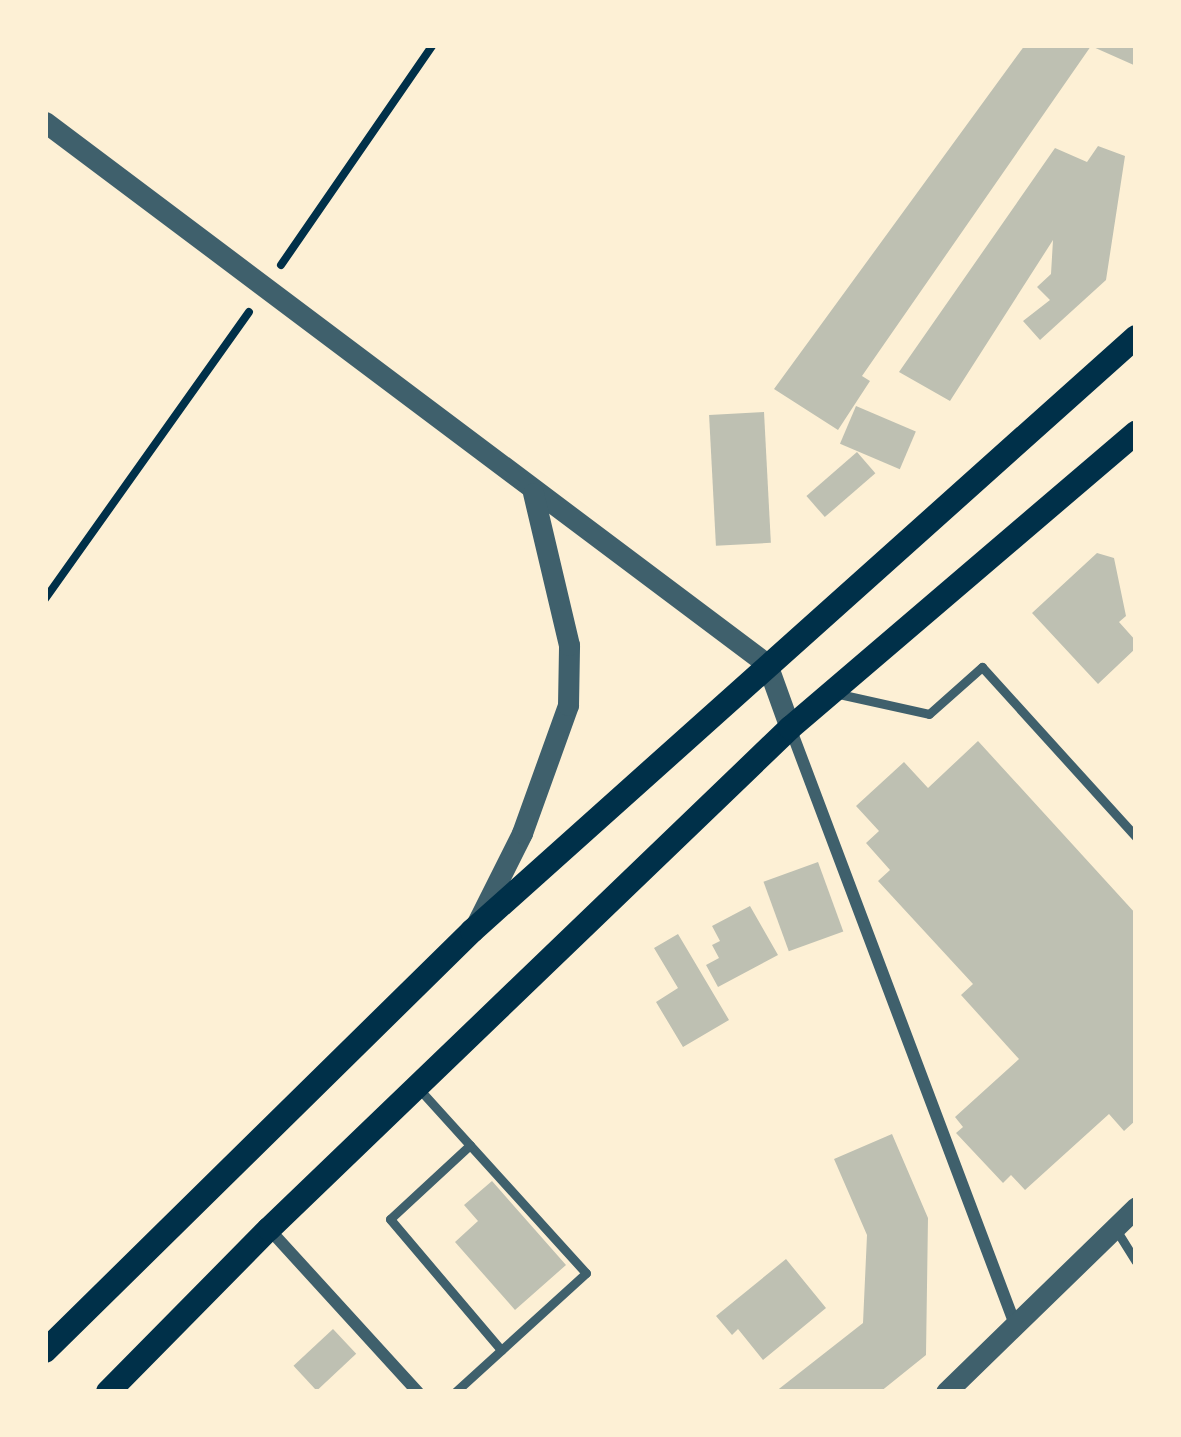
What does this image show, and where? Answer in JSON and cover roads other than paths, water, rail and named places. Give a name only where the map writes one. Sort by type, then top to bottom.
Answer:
[{"type":"main road","points":[[45,1351],[472,932],[1136,337]]},
{"type":"main road","points":[[108,1392],[269,1229],[790,728],[1136,433]]},
{"type":"street","points":[[45,122],[533,493],[767,664],[1016,1327]]},
{"type":"street","points":[[472,932],[522,833],[568,705],[570,655],[533,493]]},
{"type":"street","points":[[946,1392],[1136,1207]]},
{"type":"street","points":[[269,1229],[418,1392]]},
{"type":"lane","points":[[833,693],[929,714],[982,667],[1136,837]]},
{"type":"lane","points":[[417,1086],[586,1273],[455,1392]]},
{"type":"lane","points":[[470,1145],[390,1219],[501,1350]]},
{"type":"lane","points":[[1115,1228],[1136,1261]]}]
